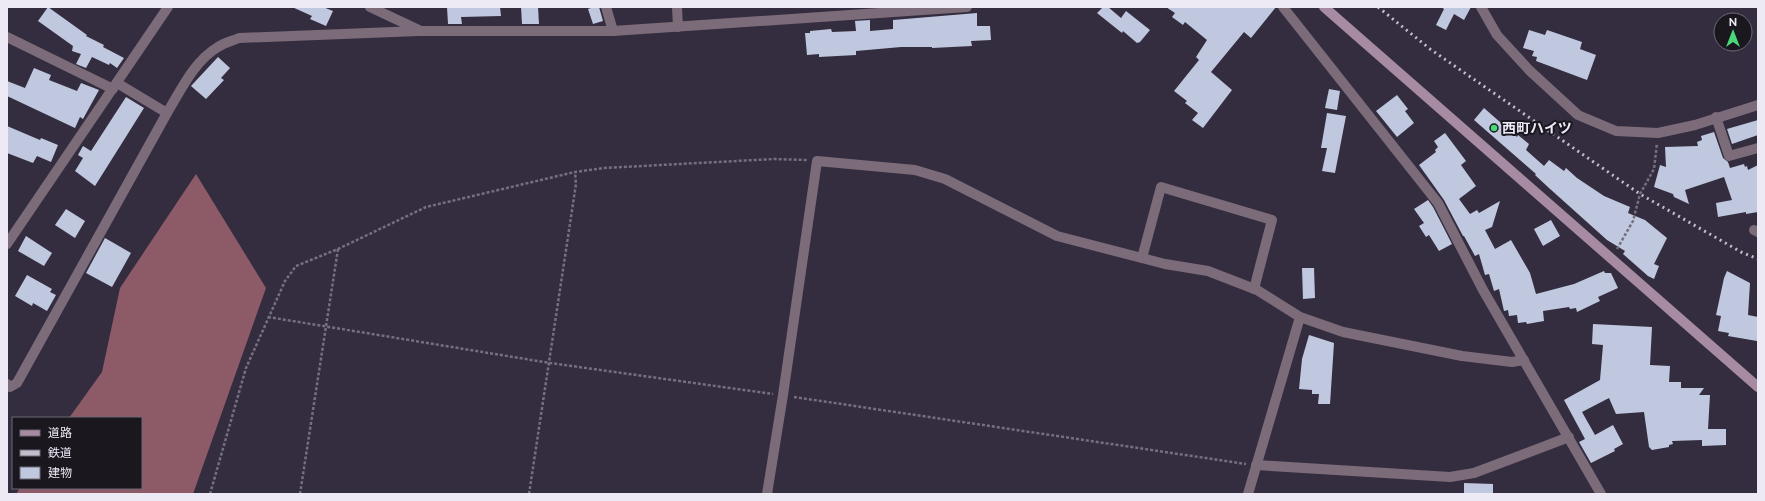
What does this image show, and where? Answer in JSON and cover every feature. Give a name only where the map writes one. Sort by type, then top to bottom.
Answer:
[{"type":"street","points":[[7,244],[168,7]]},
{"type":"street","points":[[370,7],[421,31]]},
{"type":"street","points":[[606,7],[612,31]]},
{"type":"street","points":[[677,7],[678,27]]},
{"type":"street","points":[[7,384],[10,387],[17,383],[185,83],[199,63],[218,47],[239,38],[421,31],[612,31],[909,9],[967,7]]},
{"type":"street","points":[[1283,7],[1438,203],[1483,290],[1601,494]]},
{"type":"street","points":[[1324,7],[1758,387]]},
{"type":"street","points":[[1481,7],[1497,35],[1529,70],[1578,114],[1616,131],[1658,132],[1695,125],[1716,117],[1758,105]]},
{"type":"street","points":[[7,37],[115,86],[167,113]]},
{"type":"street","points":[[1716,117],[1729,156],[1758,148]]},
{"type":"street","points":[[767,494],[817,161],[915,170],[937,177],[1057,236],[1142,258],[1208,271],[1254,290],[1300,317],[1343,332],[1462,356],[1512,362],[1524,360]]},
{"type":"street","points":[[1142,258],[1161,187],[1272,220],[1254,290]]},
{"type":"street","points":[[1248,494],[1300,317]]},
{"type":"street","points":[[1256,465],[1450,477],[1474,473],[1569,437]]},
{"type":"path","points":[[1612,259],[1633,221],[1640,194],[1654,169],[1658,132]]},
{"type":"path","points":[[210,494],[246,368],[285,281],[296,266],[338,249],[426,207],[575,172],[604,168],[751,160],[817,161]]},
{"type":"path","points":[[529,494],[576,184],[575,172]]},
{"type":"path","points":[[300,494],[338,249]]},
{"type":"path","points":[[268,317],[550,363],[783,395],[1256,465]]},
{"type":"shaded area","points":[[196,174],[266,288],[193,494],[16,494],[19,489],[142,489],[142,417],[70,417],[102,372],[120,288]]},
{"type":"building","points":[[48,7],[87,35],[86,36],[104,45],[103,47],[124,58],[117,68],[110,63],[109,65],[92,57],[86,68],[76,64],[81,54],[72,51],[73,46],[38,21]]},
{"type":"building","points":[[292,7],[323,7],[333,11],[326,26],[310,19],[312,16]]},
{"type":"building","points":[[447,7],[500,7],[501,16],[461,17],[462,24],[448,24]]},
{"type":"building","points":[[521,7],[538,7],[539,24],[522,24]]},
{"type":"building","points":[[599,7],[603,21],[593,24],[588,9]]},
{"type":"building","points":[[1103,7],[1108,7],[1121,18],[1126,11],[1150,30],[1140,42],[1137,43],[1097,13]]},
{"type":"building","points":[[1166,7],[1276,7],[1251,38],[1244,32],[1211,72],[1232,90],[1203,128],[1192,120],[1198,113],[1185,103],[1187,101],[1174,91],[1199,60],[1196,57],[1207,40],[1185,22],[1183,25],[1172,17],[1175,13]]},
{"type":"building","points":[[1441,7],[1471,7],[1464,20],[1454,14],[1446,30],[1436,25],[1444,9]]},
{"type":"building","points":[[977,13],[977,26],[990,26],[991,40],[971,41],[972,46],[932,48],[901,47],[856,51],[856,55],[819,57],[819,54],[807,55],[805,33],[810,33],[810,31],[831,29],[832,32],[856,31],[855,21],[870,20],[870,31],[893,29],[893,20]]},
{"type":"building","points":[[1529,30],[1545,35],[1547,30],[1582,42],[1580,49],[1596,55],[1587,80],[1536,61],[1537,57],[1532,56],[1534,51],[1523,48]]},
{"type":"building","points":[[218,57],[230,68],[221,78],[224,80],[206,99],[191,86]]},
{"type":"building","points":[[34,68],[51,75],[49,80],[77,91],[81,83],[99,90],[83,119],[80,117],[75,128],[7,96],[7,81],[25,88]]},
{"type":"building","points":[[1329,89],[1340,91],[1337,110],[1325,108]]},
{"type":"building","points":[[1397,95],[1408,109],[1405,111],[1414,123],[1397,137],[1376,111]]},
{"type":"building","points":[[126,97],[144,108],[95,186],[75,171],[83,158],[78,155],[83,146],[91,151]]},
{"type":"building","points":[[1484,108],[1517,137],[1518,135],[1529,144],[1526,150],[1544,166],[1549,160],[1564,171],[1566,168],[1577,178],[1604,196],[1630,207],[1628,213],[1645,220],[1667,238],[1654,264],[1659,266],[1654,279],[1648,276],[1623,254],[1625,251],[1607,240],[1535,175],[1536,174],[1474,120]]},
{"type":"building","points":[[1327,113],[1346,116],[1335,173],[1322,171],[1327,148],[1321,148]]},
{"type":"building","points":[[1758,120],[1758,135],[1732,144],[1727,129]]},
{"type":"building","points":[[7,126],[40,140],[41,138],[58,145],[51,162],[37,156],[33,163],[7,153]]},
{"type":"building","points":[[1714,132],[1723,158],[1728,162],[1730,168],[1744,164],[1745,167],[1747,166],[1748,170],[1758,165],[1758,212],[1746,214],[1746,212],[1718,217],[1716,203],[1732,200],[1724,177],[1685,190],[1689,204],[1674,197],[1673,194],[1654,187],[1660,165],[1666,167],[1665,147],[1698,146],[1697,142],[1702,140],[1701,136]]},
{"type":"building","points":[[1445,133],[1466,161],[1461,165],[1476,186],[1459,199],[1470,214],[1477,210],[1479,213],[1500,201],[1492,227],[1485,230],[1495,249],[1511,240],[1530,273],[1536,294],[1574,284],[1604,271],[1605,273],[1611,273],[1618,288],[1598,297],[1600,301],[1577,312],[1576,308],[1570,309],[1569,307],[1543,311],[1544,321],[1527,324],[1526,322],[1518,323],[1517,315],[1509,316],[1508,310],[1504,311],[1499,289],[1494,291],[1489,274],[1485,275],[1479,254],[1475,256],[1444,200],[1419,165],[1436,152],[1435,150],[1438,147],[1434,141]]},
{"type":"building","points":[[1428,200],[1452,244],[1439,251],[1429,235],[1426,237],[1419,226],[1424,223],[1414,209]]},
{"type":"building","points":[[66,209],[85,221],[75,238],[55,225]]},
{"type":"building","points":[[1551,220],[1560,236],[1543,246],[1534,229]]},
{"type":"building","points":[[26,236],[52,253],[44,266],[18,251]]},
{"type":"building","points":[[105,238],[131,253],[112,287],[86,273]]},
{"type":"building","points":[[1302,268],[1314,268],[1315,298],[1303,299]]},
{"type":"building","points":[[1727,271],[1750,283],[1748,315],[1758,317],[1757,341],[1728,336],[1729,333],[1718,331],[1721,316],[1716,315],[1724,278]]},
{"type":"building","points":[[27,275],[52,289],[50,292],[56,295],[47,311],[33,303],[32,306],[15,296]]},
{"type":"building","points":[[1593,324],[1652,327],[1650,365],[1670,366],[1669,382],[1681,382],[1681,388],[1704,388],[1699,395],[1710,395],[1708,429],[1726,429],[1726,445],[1702,446],[1702,440],[1672,441],[1673,444],[1669,445],[1669,447],[1652,450],[1649,447],[1644,412],[1616,414],[1609,398],[1582,412],[1595,435],[1613,425],[1623,444],[1614,449],[1615,451],[1591,463],[1579,442],[1585,439],[1564,400],[1600,380],[1603,345],[1592,344]]},
{"type":"building","points":[[1309,335],[1334,343],[1330,404],[1318,404],[1319,394],[1312,394],[1312,390],[1299,389],[1302,359]]},
{"type":"building","points":[[1464,483],[1493,484],[1493,494],[1464,494]]},
{"type":"railway","points":[[1378,7],[1430,49],[1640,194],[1741,252],[1758,259]]},
{"type":"place","name":"西町ハイツ","points":[[1494,128]]}]
